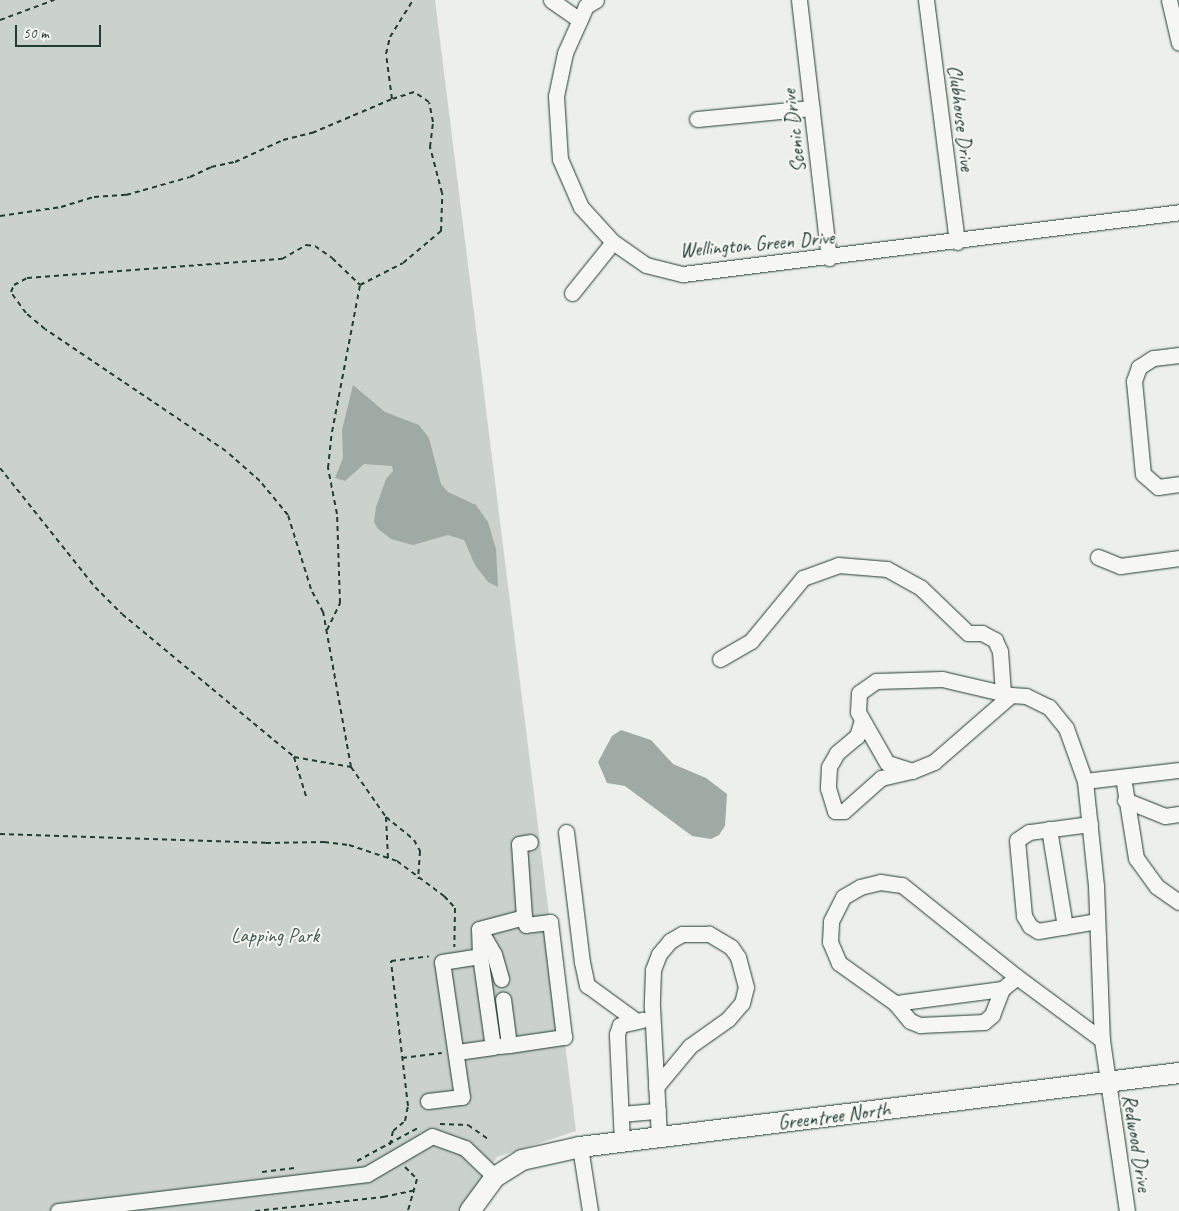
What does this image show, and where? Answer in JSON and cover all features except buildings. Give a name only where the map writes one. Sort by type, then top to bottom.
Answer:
[{"type":"main road","name":"Greentree North","points":[[495,1177],[522,1160],[580,1148],[1179,1072]]},
{"type":"main road","points":[[470,1211],[495,1177]]},
{"type":"street","points":[[550,0],[580,20]]},
{"type":"street","name":"Wellington Green Drive","points":[[596,0],[586,6],[565,53],[556,96],[560,159],[581,207],[613,242],[646,264],[683,274],[829,258],[1179,212]]},
{"type":"street","name":"Scenic Drive","points":[[798,0],[829,258]]},
{"type":"street","name":"Clubhouse Drive","points":[[926,0],[957,242]]},
{"type":"street","points":[[1168,0],[1179,43]]},
{"type":"street","points":[[696,119],[811,108]]},
{"type":"street","points":[[572,293],[613,242]]},
{"type":"street","points":[[1179,355],[1153,358],[1139,367],[1134,380],[1143,474],[1158,487],[1179,484]]},
{"type":"street","points":[[1098,557],[1120,566],[1179,558]]},
{"type":"street","points":[[720,659],[751,641],[803,578],[838,565],[887,569],[922,588],[968,633],[982,633],[995,640],[1000,651],[1007,694],[934,762],[912,771],[881,778],[844,811],[835,811],[828,788],[829,767],[837,753],[857,736],[862,720]]},
{"type":"street","name":"Redwood Drive","points":[[862,720],[858,712],[858,694],[876,681],[942,679],[1007,694],[1026,696],[1049,707],[1066,728],[1085,781],[1097,921],[1102,1040],[1127,1211]]},
{"type":"street","points":[[862,720],[887,763],[912,771]]},
{"type":"street","points":[[1085,781],[1179,770]]},
{"type":"street","points":[[1123,776],[1125,800],[1136,858],[1156,886],[1179,902]]},
{"type":"street","points":[[1125,800],[1165,816],[1179,814]]},
{"type":"street","points":[[1090,824],[1029,832],[1017,840],[1024,916],[1030,926],[1038,931],[1097,921]]},
{"type":"street","points":[[1050,829],[1065,927]]},
{"type":"street","points":[[566,832],[582,962],[587,985],[635,1020]]},
{"type":"street","points":[[457,1052],[564,1037],[550,922],[526,926],[524,917],[519,844],[530,842]]},
{"type":"street","points":[[1017,977],[1002,989],[992,1015],[984,1022],[920,1025],[910,1021],[895,1003],[839,963],[830,942],[831,921],[843,897],[860,887],[880,882],[902,885],[1017,977],[1102,1040]]},
{"type":"street","points":[[479,929],[524,917]]},
{"type":"street","points":[[479,929],[480,956],[493,1047]]},
{"type":"street","points":[[479,929],[494,954],[501,979]]},
{"type":"street","points":[[656,1087],[690,1046],[728,1019],[742,1003],[746,987],[745,974],[732,947],[714,936],[696,932],[670,941],[659,954],[653,970],[652,1020],[656,1087],[660,1138]]},
{"type":"street","points":[[428,1101],[462,1097],[457,1052],[442,962],[480,956]]},
{"type":"street","points":[[895,1003],[1002,989]]},
{"type":"street","points":[[503,999],[509,1045]]},
{"type":"street","points":[[622,1142],[617,1034],[620,1024],[635,1020],[652,1020]]},
{"type":"street","points":[[621,1114],[658,1111]]},
{"type":"street","points":[[58,1211],[368,1174],[432,1136],[465,1148],[495,1177]]},
{"type":"street","points":[[580,1148],[590,1211]]},
{"type":"path","points":[[0,20],[54,0]]},
{"type":"path","points":[[392,99],[386,54],[390,37],[413,0]]},
{"type":"path","points":[[0,216],[61,207],[94,197],[126,195],[190,177],[211,167],[235,162],[283,140],[312,133],[392,99],[414,92],[429,102],[433,122],[430,146],[442,193],[441,231],[403,263],[360,285]]},
{"type":"path","points":[[360,285],[332,258],[315,246],[306,244],[282,259],[258,262],[199,268],[113,269],[27,278],[14,285],[11,292],[26,313],[45,329],[226,451],[260,481],[288,515],[327,631],[350,767],[386,817],[414,840],[420,851],[418,880]]},
{"type":"path","points":[[327,631],[340,603],[338,523],[329,458],[360,285]]},
{"type":"path","points":[[0,468],[95,587],[115,607],[294,757],[350,767]]},
{"type":"path","points":[[294,757],[306,796]]},
{"type":"path","points":[[386,817],[388,858]]},
{"type":"path","points":[[0,834],[266,843],[324,842],[388,858],[444,896],[455,908],[454,939]]},
{"type":"path","points":[[408,1211],[416,1190],[417,1179],[396,1157],[390,1142],[393,1131],[405,1121],[407,1114],[391,961],[430,956]]},
{"type":"path","points":[[402,1058],[457,1052]]},
{"type":"path","points":[[444,1123],[468,1125],[488,1139]]},
{"type":"path","points":[[353,1162],[369,1156],[390,1142],[419,1127]]},
{"type":"path","points":[[262,1172],[300,1168]]},
{"type":"path","points":[[255,1211],[383,1197],[416,1190]]},
{"type":"green space","name":"Lapping Park","points":[[0,0],[435,0],[576,1131],[497,1157],[470,1200],[468,1211],[0,1211]]},
{"type":"shaded area","points":[[353,385],[385,412],[419,425],[429,438],[441,484],[448,492],[476,505],[488,522],[496,549],[498,587],[488,582],[475,565],[464,540],[448,535],[413,545],[391,539],[378,529],[374,522],[376,507],[386,479],[393,471],[392,466],[364,464],[345,481],[335,478],[343,458],[342,430]]},
{"type":"shaded area","points":[[621,730],[651,740],[673,764],[706,778],[727,794],[725,826],[719,835],[711,839],[692,836],[625,786],[607,783],[598,762],[612,736]]}]
